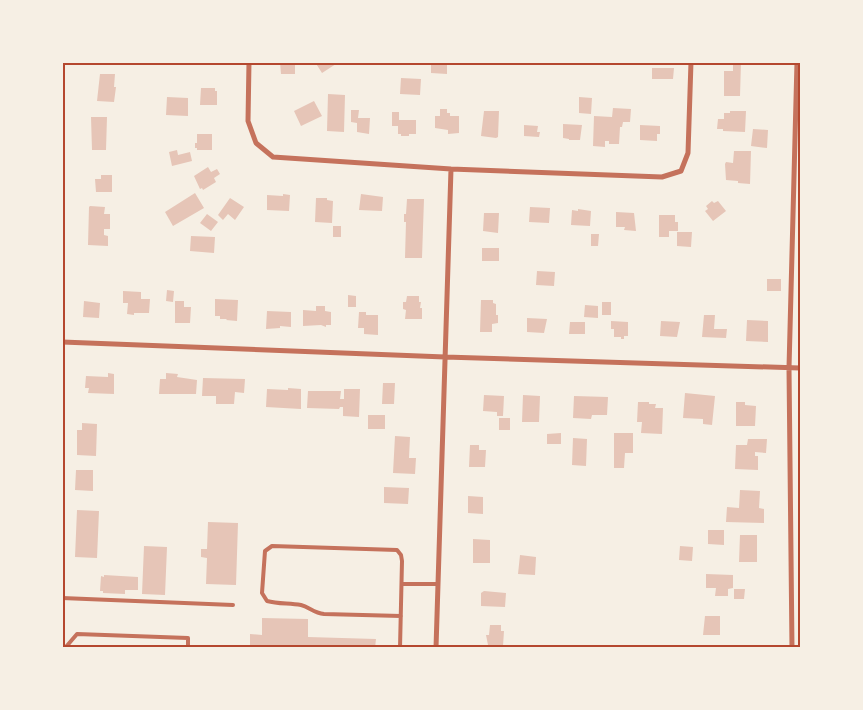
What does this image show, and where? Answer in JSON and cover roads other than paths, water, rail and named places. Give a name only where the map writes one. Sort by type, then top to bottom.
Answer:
[{"type":"street","points":[[249,62],[248,121],[256,143],[273,157],[451,168],[662,177],[681,171],[688,153],[691,62]]},
{"type":"street","points":[[792,648],[789,368],[798,83],[797,62]]},
{"type":"street","points":[[436,648],[451,168]]},
{"type":"street","points":[[62,342],[445,357],[800,368]]},
{"type":"lane","points":[[400,648],[401,616],[402,584],[402,561],[401,555],[397,550],[272,546],[264,551],[262,593],[267,601],[300,605],[316,613],[324,614],[401,616]]},
{"type":"lane","points":[[402,584],[438,584]]},
{"type":"lane","points":[[62,598],[233,605]]},
{"type":"lane","points":[[66,648],[77,634],[188,638],[188,648]]}]
